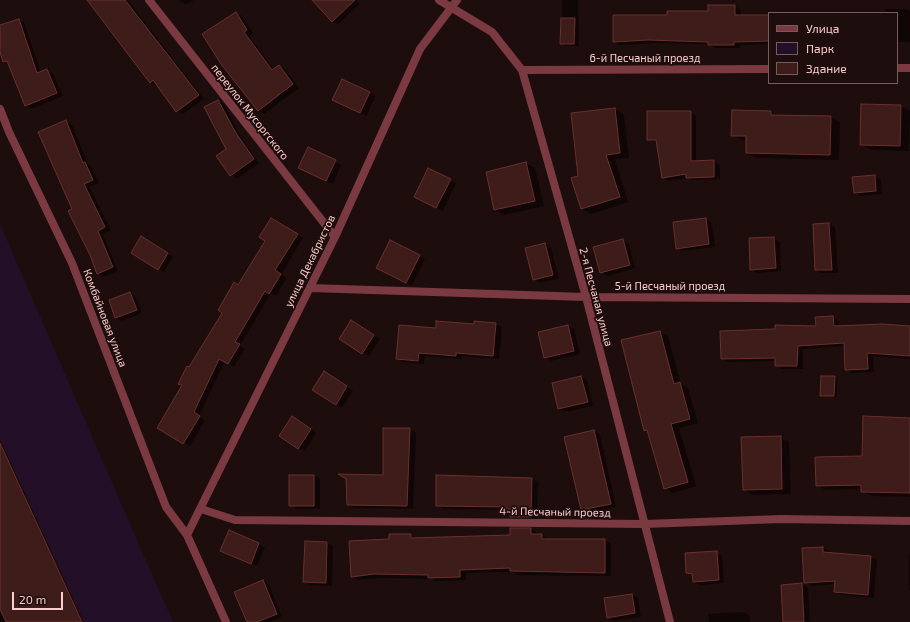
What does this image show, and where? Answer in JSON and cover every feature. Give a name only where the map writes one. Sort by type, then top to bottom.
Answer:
[{"type":"street","name":"переулок Мусоргского","points":[[149,0],[335,237]]},
{"type":"street","name":"2-я Песчаная улица","points":[[439,0],[492,32],[522,70],[586,297],[670,622]]},
{"type":"street","name":"улица Декабристов","points":[[187,535],[335,237],[420,49],[457,0]]},
{"type":"street","points":[[898,68],[910,68]]},
{"type":"street","name":"6-й Песчаный проезд","points":[[522,70],[768,69]]},
{"type":"street","name":"Комбайновая улица","points":[[0,109],[8,132],[72,263],[166,507],[187,535],[226,622]]},
{"type":"street","name":"5-й Песчаный проезд","points":[[310,288],[586,297],[910,299]]},
{"type":"street","name":"4-й Песчаный проезд","points":[[201,509],[235,520],[645,524],[781,519],[910,521]]},
{"type":"green space","points":[[0,224],[173,622],[84,622],[0,439]]},
{"type":"building","points":[[87,0],[125,0],[199,95],[176,112],[153,80],[150,83]]},
{"type":"building","points":[[312,0],[355,0],[332,22]]},
{"type":"building","points":[[708,5],[735,5],[735,15],[768,15],[768,41],[734,42],[734,45],[708,45],[708,42],[648,40],[613,42],[613,15],[667,15],[667,11],[708,11]]},
{"type":"building","points":[[236,12],[247,30],[244,32],[272,70],[279,65],[293,84],[258,111],[221,64],[202,34]]},
{"type":"building","points":[[561,18],[575,18],[574,44],[560,44]]},
{"type":"building","points":[[19,19],[37,73],[47,69],[57,93],[25,106],[7,61],[3,62],[0,52],[0,25]]},
{"type":"building","points":[[342,79],[370,92],[360,113],[332,100]]},
{"type":"building","points":[[218,100],[236,133],[254,159],[230,176],[216,156],[226,149],[204,107]]},
{"type":"building","points":[[861,104],[901,105],[900,146],[860,145]]},
{"type":"building","points":[[615,108],[620,153],[606,155],[620,197],[581,209],[571,178],[578,176],[571,113]]},
{"type":"building","points":[[732,110],[771,111],[771,115],[831,116],[830,155],[746,153],[746,136],[731,136]]},
{"type":"building","points":[[647,111],[691,111],[691,161],[714,160],[714,177],[686,178],[686,174],[662,178],[656,140],[647,140]]},
{"type":"building","points":[[66,120],[83,163],[85,162],[93,180],[84,184],[105,227],[98,231],[113,267],[97,274],[90,255],[68,211],[72,209],[38,132]]},
{"type":"building","points":[[308,147],[336,160],[326,181],[298,168]]},
{"type":"building","points":[[526,162],[535,201],[494,210],[486,172]]},
{"type":"building","points":[[428,168],[451,179],[436,208],[414,197]]},
{"type":"building","points":[[875,175],[876,191],[854,193],[852,177]]},
{"type":"building","points":[[271,218],[298,234],[275,270],[281,274],[269,294],[265,291],[235,342],[240,344],[228,364],[219,359],[194,412],[200,416],[183,444],[157,428],[182,385],[178,384],[187,366],[189,367],[222,313],[218,310],[234,282],[238,285],[265,241],[259,237]]},
{"type":"building","points":[[706,218],[709,244],[676,249],[673,222]]},
{"type":"building","points":[[829,223],[832,270],[815,270],[813,224]]},
{"type":"building","points":[[141,236],[168,253],[158,270],[131,253]]},
{"type":"building","points":[[774,237],[776,268],[750,270],[749,238]]},
{"type":"building","points":[[623,239],[630,265],[600,273],[593,247]]},
{"type":"building","points":[[390,240],[420,255],[406,283],[376,268]]},
{"type":"building","points":[[545,243],[553,275],[533,280],[525,248]]},
{"type":"building","points":[[130,292],[137,310],[115,318],[109,300]]},
{"type":"building","points":[[833,316],[834,326],[883,324],[910,326],[910,356],[867,353],[868,369],[845,370],[844,343],[798,346],[797,366],[775,366],[775,358],[721,359],[720,331],[775,329],[775,325],[816,326],[815,317]]},
{"type":"building","points":[[351,320],[374,335],[362,354],[339,339]]},
{"type":"building","points":[[436,321],[474,324],[474,321],[496,323],[493,356],[456,353],[456,356],[419,353],[418,361],[396,359],[399,325],[436,328]]},
{"type":"building","points":[[568,325],[574,351],[544,358],[538,332]]},
{"type":"building","points":[[660,331],[674,384],[680,382],[690,419],[671,424],[688,482],[664,489],[647,430],[644,431],[621,340]]},
{"type":"building","points":[[324,371],[347,386],[336,405],[312,390]]},
{"type":"building","points":[[581,376],[588,402],[558,409],[552,383]]},
{"type":"building","points":[[821,376],[835,376],[834,396],[820,396]]},
{"type":"building","points":[[292,416],[311,429],[298,449],[279,436]]},
{"type":"building","points":[[863,416],[910,418],[910,493],[861,492],[861,485],[816,486],[815,457],[862,456]]},
{"type":"building","points":[[383,428],[410,428],[407,506],[347,505],[346,479],[338,474],[383,475]]},
{"type":"building","points":[[594,430],[611,504],[581,510],[564,437]]},
{"type":"building","points":[[781,436],[782,489],[743,490],[741,437]]},
{"type":"building","points":[[0,443],[82,622],[6,622],[0,609]]},
{"type":"building","points":[[289,475],[314,475],[314,506],[289,506]]},
{"type":"building","points":[[436,475],[532,478],[531,517],[510,517],[511,509],[506,509],[506,507],[436,506]]},
{"type":"building","points":[[510,528],[531,528],[531,534],[542,534],[542,539],[605,539],[605,573],[510,571],[510,568],[460,570],[460,577],[428,578],[428,575],[374,574],[351,577],[349,541],[389,539],[389,534],[411,534],[411,538],[510,535]]},
{"type":"building","points":[[229,530],[259,543],[251,564],[220,551]]},
{"type":"building","points":[[305,541],[327,542],[326,583],[303,582]]},
{"type":"building","points":[[823,547],[823,552],[871,556],[868,595],[834,592],[835,581],[804,583],[802,548]]},
{"type":"building","points":[[717,551],[719,580],[693,582],[692,574],[686,573],[685,553]]},
{"type":"building","points":[[263,580],[277,614],[257,622],[247,622],[234,592]]},
{"type":"building","points":[[802,583],[804,622],[783,622],[781,585]]},
{"type":"building","points":[[632,594],[635,613],[607,618],[604,598]]}]
